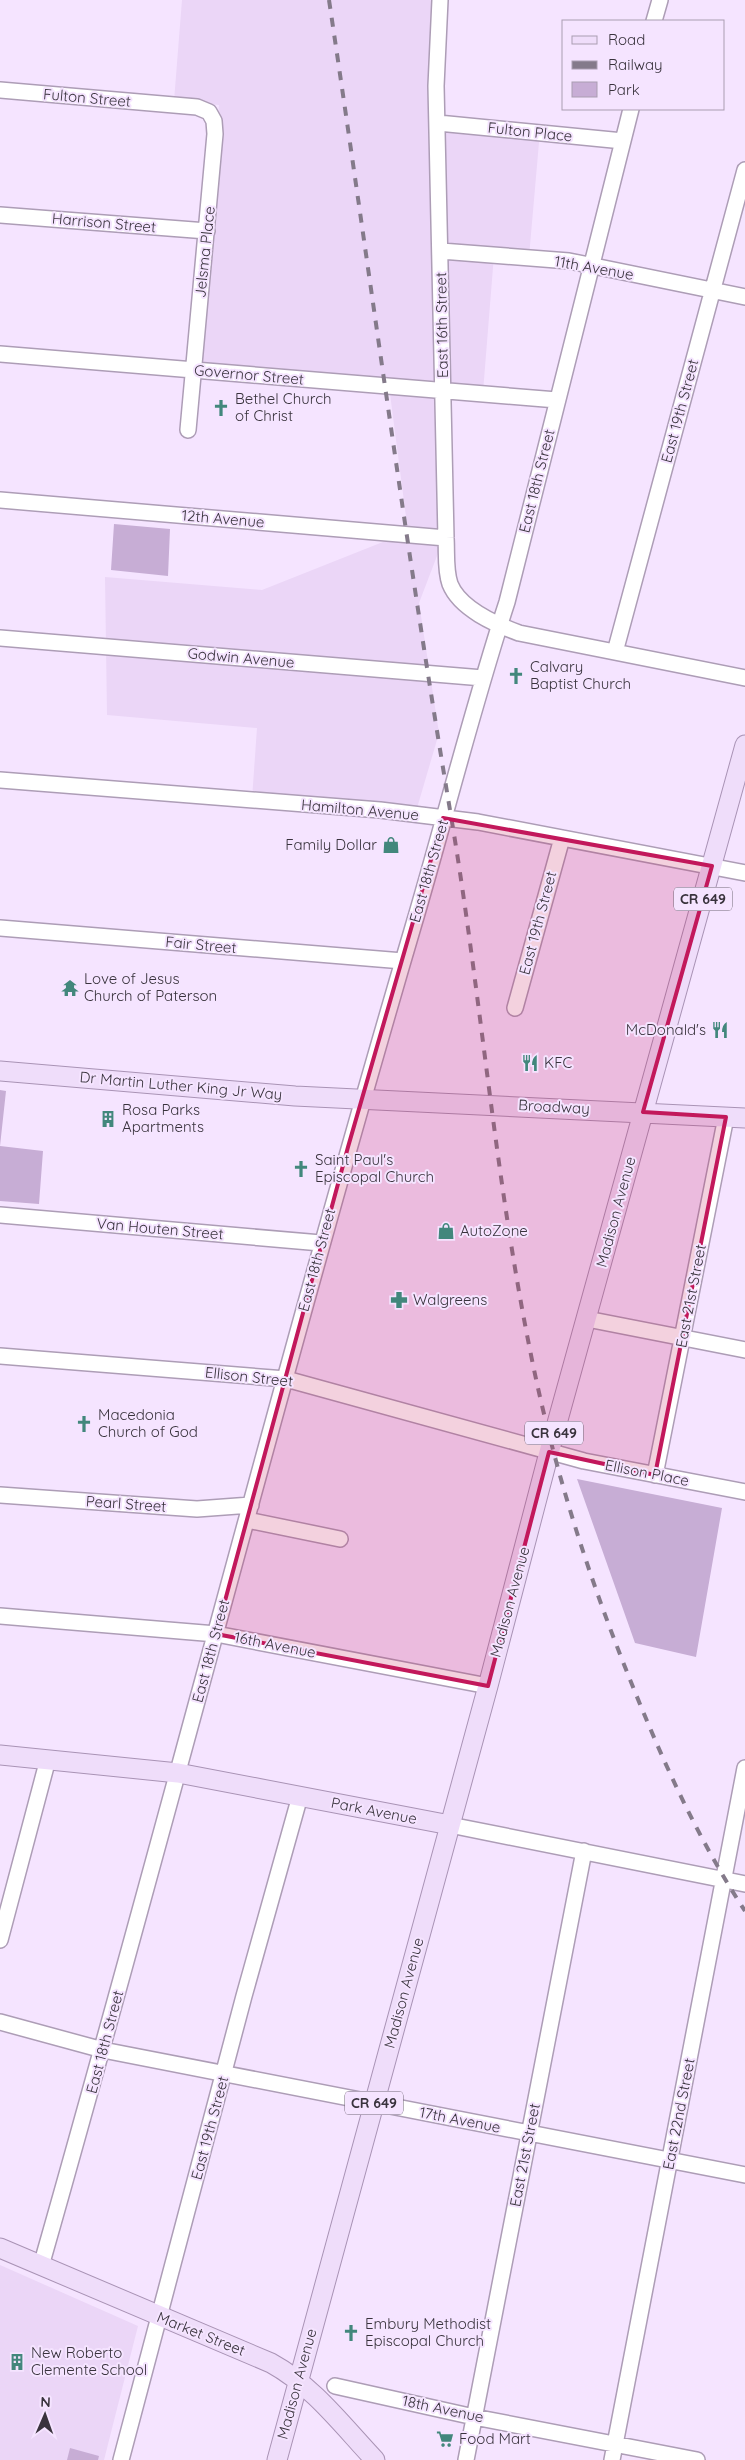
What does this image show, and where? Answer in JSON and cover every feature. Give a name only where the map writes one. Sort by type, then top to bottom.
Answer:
[{"type":"main road","name":"Madison Avenue","points":[[276,2460],[488,1686],[549,1452],[745,745]]},
{"type":"main road","name":"Dr Martin Luther King Jr Way","points":[[0,1071],[295,1096],[362,1098]]},
{"type":"main road","name":"Broadway","points":[[362,1098],[745,1118]]},
{"type":"main road","name":"Park Avenue","points":[[0,1755],[178,1773],[450,1825]]},
{"type":"main road","name":"Market Street","points":[[0,2248],[160,2317],[271,2362],[298,2380],[314,2394],[374,2460]]},
{"type":"street","name":"East 16th Street","points":[[440,0],[436,86],[447,570],[455,594],[478,613],[499,625]]},
{"type":"street","points":[[652,0],[660,0],[654,20]]},
{"type":"street","name":"Fulton Street","points":[[0,90],[173,105]]},
{"type":"street","name":"Jelsma Place","points":[[173,105],[203,109],[209,112],[214,121],[215,134],[208,231],[188,430]]},
{"type":"street","name":"East 18th Street","points":[[41,2266],[178,1773],[321,1243],[499,625],[631,110]]},
{"type":"street","name":"Fulton Place","points":[[438,123],[622,141]]},
{"type":"street","name":"East 19th Street","points":[[615,652],[745,170]]},
{"type":"street","name":"Harrison Street","points":[[0,215],[208,231]]},
{"type":"street","name":"11th Avenue","points":[[440,251],[569,261],[745,297]]},
{"type":"street","name":"Governor Street","points":[[0,354],[557,400]]},
{"type":"street","name":"12th Avenue","points":[[0,500],[446,538]]},
{"type":"street","points":[[499,625],[519,633],[745,678]]},
{"type":"street","name":"Godwin Avenue","points":[[0,638],[483,678]]},
{"type":"street","name":"Hamilton Avenue","points":[[0,780],[380,810],[443,818],[562,838],[745,873]]},
{"type":"street","name":"East 19th Street","points":[[515,1008],[562,838]]},
{"type":"street","name":"Fair Street","points":[[0,928],[402,961]]},
{"type":"street","name":"East 21st Street","points":[[655,1475],[726,1116]]},
{"type":"street","name":"Van Houten Street","points":[[0,1216],[321,1243]]},
{"type":"street","points":[[587,1319],[745,1350]]},
{"type":"street","name":"Ellison Street","points":[[0,1356],[286,1378],[549,1452]]},
{"type":"street","name":"Ellison Place","points":[[549,1452],[745,1492]]},
{"type":"street","name":"Pearl Street","points":[[0,1495],[197,1509],[251,1505]]},
{"type":"street","points":[[247,1520],[340,1539]]},
{"type":"street","name":"16th Avenue","points":[[0,1616],[216,1634],[488,1686]]},
{"type":"street","points":[[0,1940],[48,1759]]},
{"type":"street","name":"East 22nd Street","points":[[612,2460],[671,2161],[745,1768]]},
{"type":"street","name":"East 19th Street","points":[[121,2460],[300,1796]]},
{"type":"street","name":"Park Avenue","points":[[450,1825],[745,1884]]},
{"type":"street","name":"East 21st Street","points":[[466,2460],[584,1851]]},
{"type":"street","name":"17th Avenue","points":[[0,2022],[102,2050],[745,2175]]},
{"type":"street","name":"18th Avenue","points":[[335,2386],[474,2417],[697,2460]]},
{"type":"highlighted area","points":[[443,818],[712,866],[643,1112],[726,1117],[655,1475],[549,1452],[488,1686],[216,1634],[348,1147]]},
{"type":"shaded area","points":[[182,0],[445,0],[441,123],[540,131],[529,257],[494,255],[483,392],[446,389],[445,535],[419,603],[439,733],[415,815],[252,799],[257,728],[107,715],[105,577],[262,590],[408,532],[389,386],[193,368],[219,105],[174,101]]},
{"type":"shaded area","points":[[0,2265],[138,2326],[104,2460],[0,2460]]},
{"type":"green space","points":[[114,524],[170,529],[168,576],[111,570]]},
{"type":"green space","points":[[0,1090],[6,1091],[0,1146]]},
{"type":"green space","points":[[0,1146],[43,1151],[39,1204],[0,1201]]},
{"type":"green space","points":[[577,1479],[722,1508],[696,1657],[635,1643]]},
{"type":"green space","points":[[70,2448],[99,2456],[98,2460],[67,2460]]},
{"type":"railway","points":[[329,0],[404,514],[472,954],[507,1219],[530,1350],[559,1473],[597,1593],[612,1633],[652,1734],[680,1794],[727,1883],[745,1911]]},
{"type":"place","name":"Bethel Church of Christ","points":[[221,408]]},
{"type":"place","name":"Calvary Baptist Church","points":[[516,676]]},
{"type":"place","name":"Family Dollar","points":[[391,845]]},
{"type":"place","name":"Love of Jesus Church of Paterson","points":[[70,988]]},
{"type":"place","name":"McDonald's","points":[[720,1030]]},
{"type":"place","name":"KFC","points":[[530,1063]]},
{"type":"place","name":"Rosa Parks Apartments","points":[[108,1119]]},
{"type":"place","name":"Saint Paul's Episcopal Church","points":[[301,1169]]},
{"type":"place","name":"AutoZone","points":[[446,1231]]},
{"type":"place","name":"Walgreens","points":[[399,1300]]},
{"type":"place","name":"Macedonia Church of God","points":[[84,1424]]},
{"type":"place","name":"Embury Methodist Episcopal Church","points":[[351,2333]]},
{"type":"place","name":"New Roberto Clemente School","points":[[17,2362]]},
{"type":"place","name":"Food Mart","points":[[445,2439]]}]
